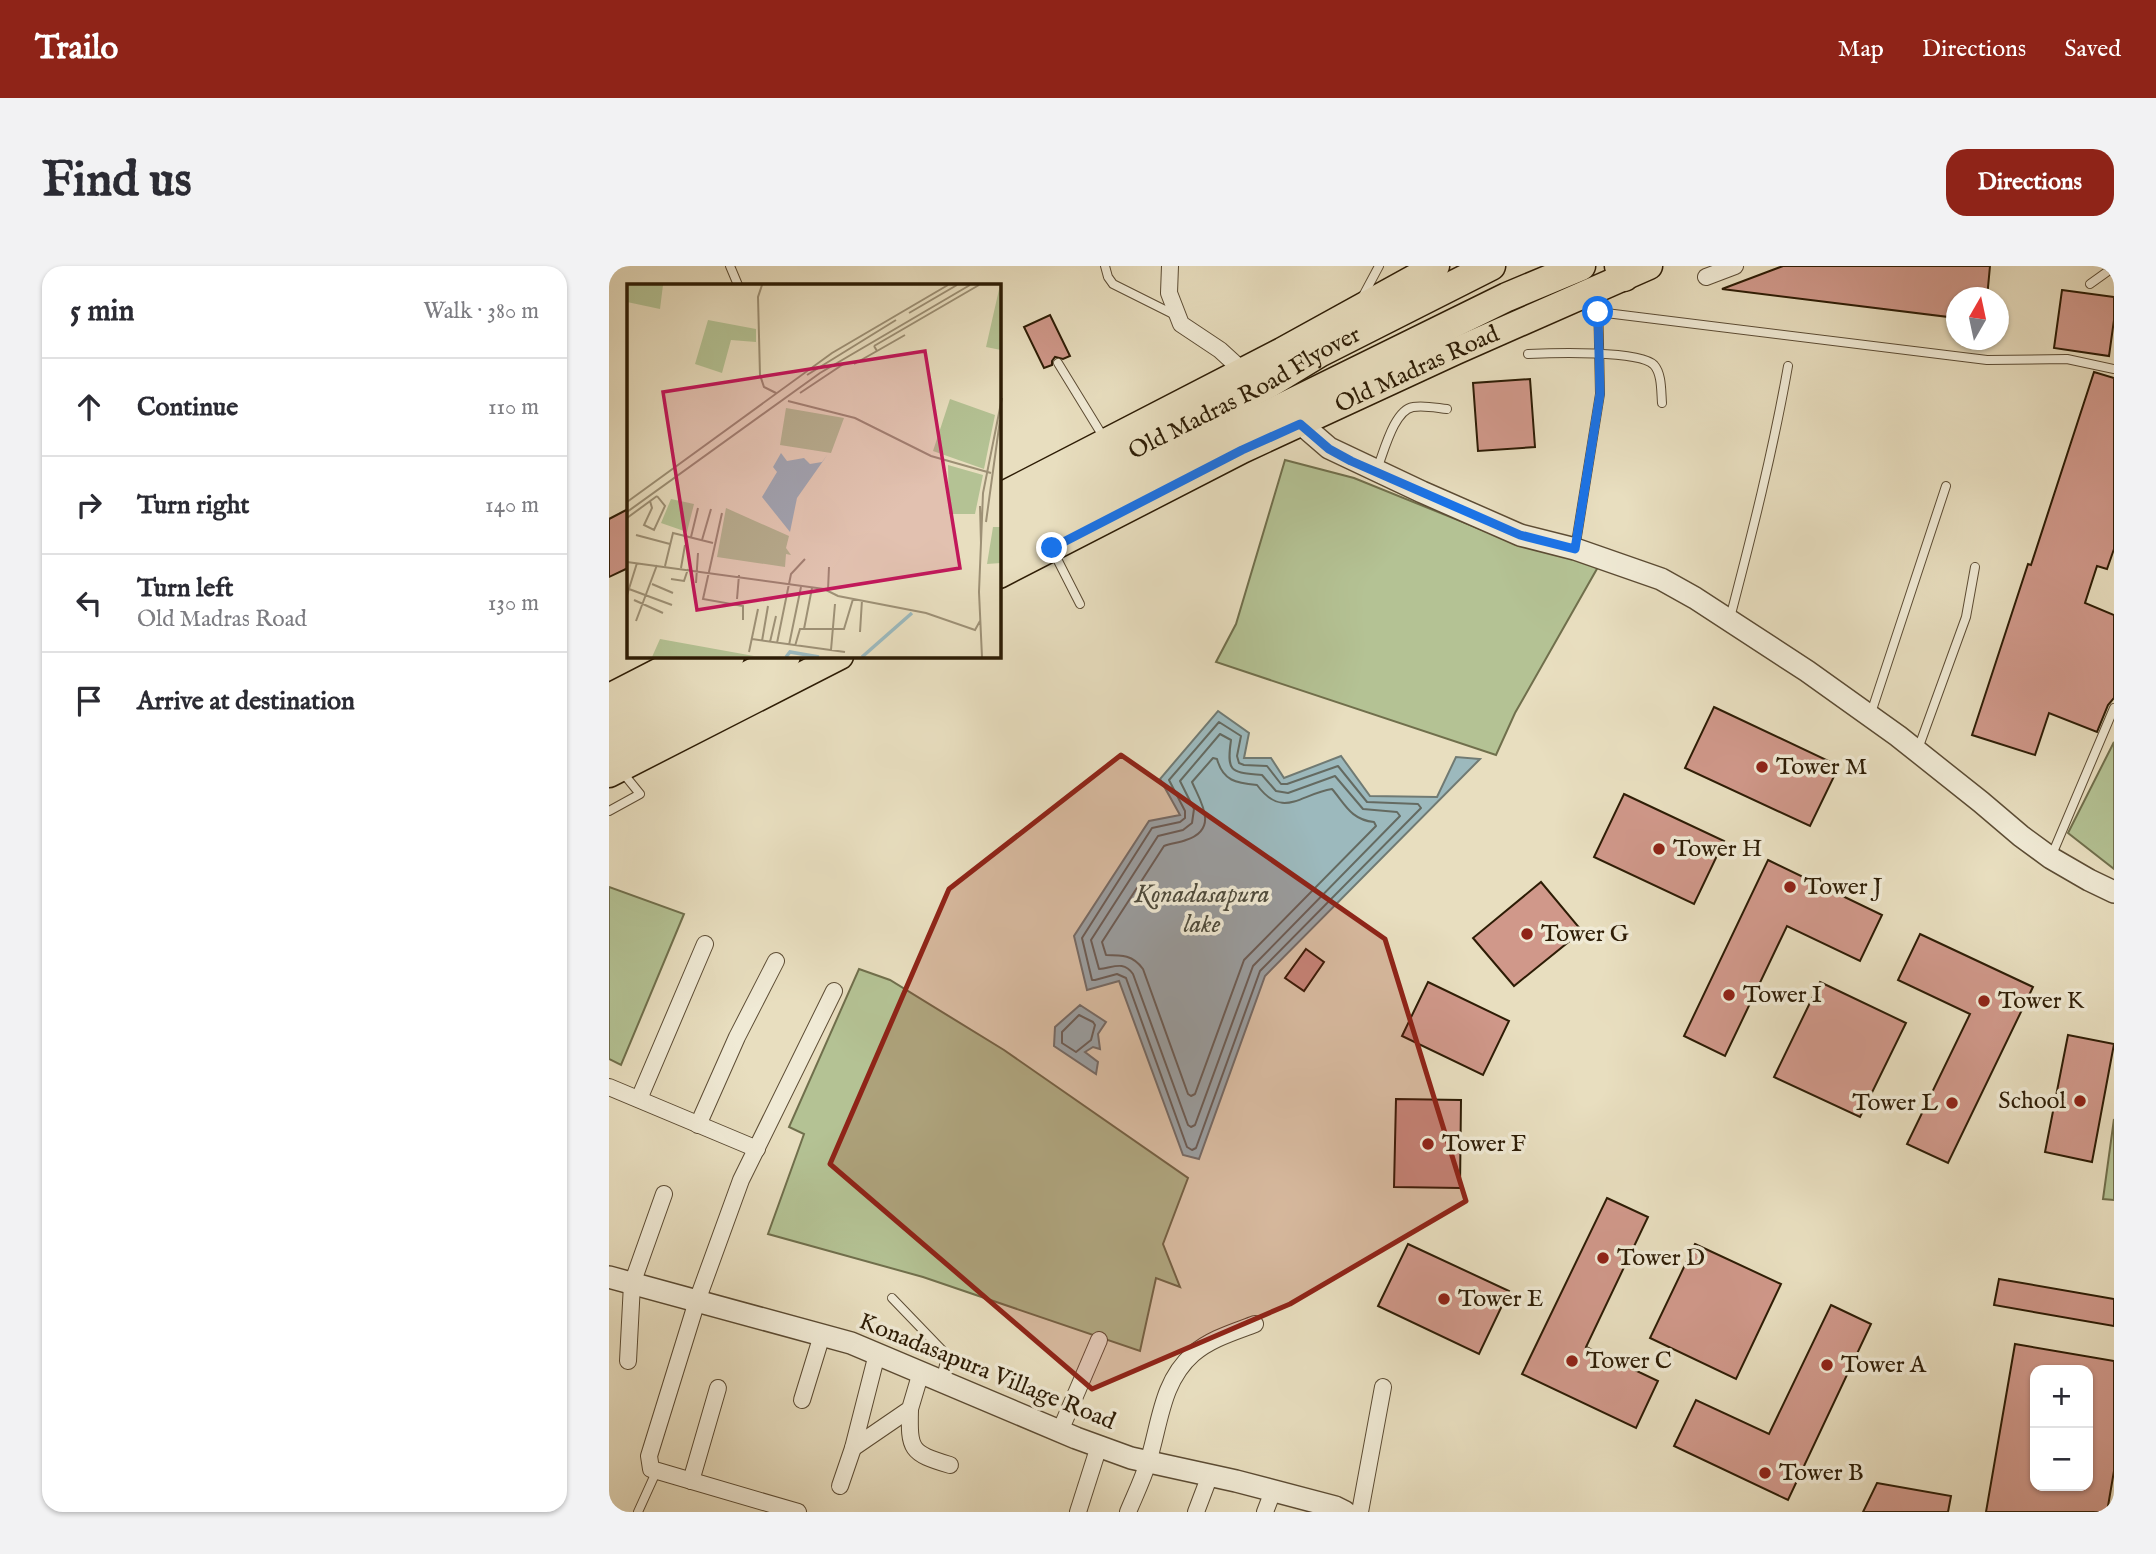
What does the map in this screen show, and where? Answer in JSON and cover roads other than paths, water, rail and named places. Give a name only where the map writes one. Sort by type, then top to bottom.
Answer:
[{"type":"highway","name":"Old Madras Road Flyover","points":[[1001,518],[1268,384],[1319,353],[1491,266]]},
{"type":"highway","name":"Old Madras Road Flyover","points":[[1001,546],[1507,297],[1592,289]]},
{"type":"highway","points":[[609,718],[726,658]]},
{"type":"highway","points":[[612,763],[783,658]]},
{"type":"main road","points":[[1001,497],[1243,371],[1436,266]]},
{"type":"main road","name":"Old Madras Road","points":[[1001,574],[1242,450],[1631,270]]},
{"type":"main road","points":[[609,697],[685,658]]},
{"type":"main road","points":[[612,763],[837,658]]},
{"type":"street","points":[[1170,266],[1169,293],[1181,324],[1220,350],[1243,371]]},
{"type":"street","points":[[1706,277],[1735,266]]},
{"type":"street","points":[[1300,424],[1329,449],[1520,535],[1575,549],[1661,579],[1807,671],[1870,716],[2051,858],[2114,892]]},
{"type":"street","points":[[639,1100],[705,944]]},
{"type":"street","points":[[698,1125],[737,1037],[776,961]]},
{"type":"street","points":[[798,1512],[651,1469],[649,1456],[697,1301],[741,1180],[834,991]]},
{"type":"street","points":[[609,1087],[757,1149]]},
{"type":"street","points":[[628,1361],[632,1284],[664,1194]]},
{"type":"street","name":"Konadasapura Village Road","points":[[609,1277],[851,1343],[1131,1458],[1210,1475],[1345,1512]]},
{"type":"street","points":[[1128,1512],[1148,1462],[1166,1392],[1184,1364],[1204,1346],[1255,1324]]},
{"type":"street","points":[[802,1401],[822,1335]]},
{"type":"street","points":[[1060,1431],[1098,1340]]},
{"type":"street","points":[[840,1486],[853,1448],[877,1354]]},
{"type":"street","points":[[921,1372],[910,1409],[909,1433],[914,1450],[925,1457],[950,1465]]},
{"type":"street","points":[[1360,1512],[1383,1387]]},
{"type":"street","points":[[691,1480],[718,1388]]},
{"type":"street","points":[[853,1448],[910,1409]]},
{"type":"street","points":[[1078,1512],[1099,1446]]},
{"type":"street","points":[[1196,1512],[1210,1475]]},
{"type":"street","points":[[1265,1512],[1273,1491]]},
{"type":"lane","points":[[730,266],[739,284]]},
{"type":"lane","points":[[1105,266],[1113,284],[1178,316]]},
{"type":"lane","points":[[1357,308],[1379,266]]},
{"type":"lane","points":[[2091,284],[2113,266]]},
{"type":"lane","points":[[1575,549],[1600,394],[1599,353],[1592,289],[1987,360],[2067,359],[2114,369]]},
{"type":"lane","points":[[1528,354],[1599,353],[1648,361],[1655,366],[1659,375],[1661,403]]},
{"type":"lane","points":[[1058,363],[1106,442]]},
{"type":"lane","points":[[1729,621],[1760,502],[1788,366]]},
{"type":"lane","points":[[1376,471],[1398,416],[1405,409],[1415,406],[1447,409]]},
{"type":"lane","points":[[1870,716],[1946,486]]},
{"type":"lane","points":[[1052,548],[1080,604]]},
{"type":"lane","points":[[1917,752],[1966,617],[1975,567]]},
{"type":"lane","points":[[2051,858],[2114,708]]},
{"type":"lane","points":[[609,811],[640,794],[612,763]]},
{"type":"lane","points":[[892,1298],[944,1352],[941,1381]]},
{"type":"lane","points":[[638,1512],[657,1470]]},
{"type":"water","name":"Konadasapura lake","points":[[1218,711],[1249,733],[1244,758],[1271,758],[1284,778],[1341,756],[1370,796],[1437,797],[1456,757],[1480,759],[1265,976],[1199,1159],[1183,1155],[1119,981],[1087,990],[1074,936],[1149,821],[1180,815],[1160,779]]},
{"type":"water","points":[[1080,1005],[1106,1022],[1098,1034],[1100,1049],[1093,1047],[1085,1052],[1098,1062],[1096,1074],[1054,1046],[1055,1027]]},
{"type":"place","name":"Tower M","points":[[1762,767]]},
{"type":"place","name":"Tower H","points":[[1659,849]]},
{"type":"place","name":"Tower J","points":[[1790,887]]},
{"type":"place","name":"Tower G","points":[[1527,934]]},
{"type":"place","name":"Tower I","points":[[1729,995]]},
{"type":"place","name":"Tower K","points":[[1984,1001]]},
{"type":"place","name":"School","points":[[2080,1101]]},
{"type":"place","name":"Tower L","points":[[1952,1103]]},
{"type":"place","name":"Tower F","points":[[1428,1144]]},
{"type":"place","name":"Tower D","points":[[1603,1258]]},
{"type":"place","name":"Tower E","points":[[1444,1299]]},
{"type":"place","name":"Tower C","points":[[1572,1361]]},
{"type":"place","name":"Tower A","points":[[1827,1365]]},
{"type":"place","name":"Tower B","points":[[1765,1473]]}]
